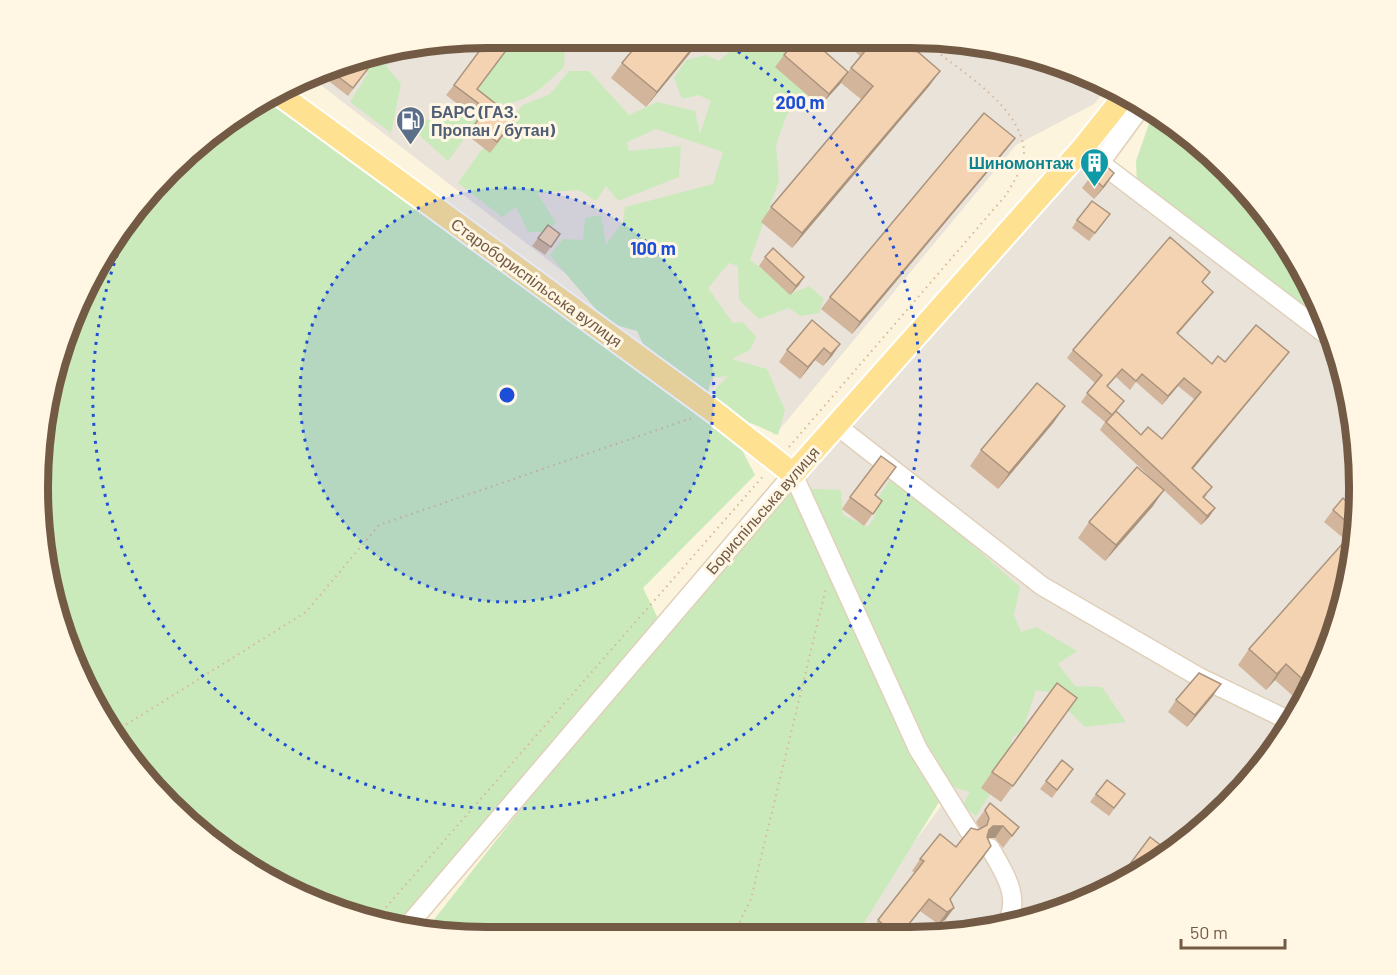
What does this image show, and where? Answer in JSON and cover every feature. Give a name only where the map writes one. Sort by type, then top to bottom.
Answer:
[{"type":"main road","name":"Старобориспільська вулиця","points":[[284,98],[713,411],[785,467]]},
{"type":"main road","name":"Бориспільська вулиця","points":[[785,467],[836,425],[1091,156],[1121,103]]},
{"type":"street","points":[[1136,111],[1091,156],[1320,330]]},
{"type":"street","points":[[836,425],[1042,586],[1199,677],[1283,718]]},
{"type":"street","points":[[785,467],[832,561],[918,749],[969,831]]},
{"type":"street","name":"Бориспільська вулиця","points":[[412,920],[785,467]]},
{"type":"street","points":[[990,848],[1012,887],[1012,906],[1009,916]]},
{"type":"path","points":[[381,914],[785,467],[1006,195],[1017,176],[1024,154],[1020,132],[1012,114],[933,49]]},
{"type":"path","points":[[120,729],[306,612],[379,525],[713,411]]},
{"type":"path","points":[[737,927],[751,899],[832,561]]},
{"type":"shaded area","points":[[910,48],[995,56],[1051,71],[1103,93],[1094,104],[1016,145],[775,435],[317,82],[346,71],[402,56],[459,49]]},
{"type":"shaded area","points":[[1086,164],[1098,168],[1324,341],[1341,402],[1349,488],[1341,573],[1326,629],[1304,682],[1275,732],[1258,755],[1240,777],[1199,818],[1154,853],[1078,894],[995,919],[938,926],[851,927],[953,790],[1030,666],[800,485],[1073,170]]},
{"type":"green space","points":[[504,48],[565,48],[564,67],[531,95],[502,104],[490,103],[448,161],[410,127],[421,121],[452,114]]},
{"type":"green space","points":[[733,48],[785,48],[799,69],[810,101],[787,114],[776,145],[779,181],[750,260],[795,292],[809,286],[824,299],[819,313],[800,316],[789,308],[759,319],[739,300],[738,266],[729,263],[708,288],[733,323],[743,322],[756,337],[750,350],[732,359],[767,369],[785,410],[778,435],[751,423],[743,432],[714,408],[714,390],[728,376],[711,378],[708,394],[649,357],[637,331],[616,325],[600,314],[550,255],[563,239],[583,240],[585,218],[601,215],[606,245],[623,221],[625,207],[713,184],[723,152],[656,129],[627,142],[629,151],[681,146],[679,177],[618,201],[606,186],[596,201],[579,190],[537,193],[556,223],[545,232],[528,232],[516,207],[502,217],[458,183],[479,153],[523,105],[550,94],[569,71],[589,71],[629,115],[657,102],[695,111],[700,134],[711,101],[699,95],[682,99],[674,78],[686,60],[706,55],[719,61]]},
{"type":"green space","points":[[395,58],[386,66],[401,84],[391,133],[350,102],[368,73],[360,67]]},
{"type":"green space","points":[[279,101],[741,448],[755,475],[643,588],[660,622],[407,920],[346,904],[319,894],[243,853],[198,818],[177,798],[157,777],[122,732],[81,656],[56,573],[48,488],[56,402],[81,319],[122,243],[157,198],[198,157],[243,122]]},
{"type":"green space","points":[[1150,120],[1199,157],[1240,198],[1275,243],[1304,293],[1317,322],[1137,186],[1136,161]]},
{"type":"green space","points":[[893,475],[1020,587],[1014,615],[1021,632],[1036,627],[1077,651],[1058,664],[1075,686],[1102,687],[1126,722],[1085,727],[1068,710],[1065,695],[1036,690],[1023,729],[1012,738],[1008,767],[976,816],[962,806],[970,792],[949,786],[861,927],[488,927],[431,923],[605,702],[787,488],[841,490],[843,515],[868,527],[876,514],[874,504]]},
{"type":"building","points":[[481,48],[508,48],[477,89],[515,119],[497,142],[475,124],[486,109],[454,85]]},
{"type":"building","points":[[634,48],[692,48],[657,92],[622,63]]},
{"type":"building","points":[[790,48],[821,48],[848,72],[829,94],[784,55]]},
{"type":"building","points":[[868,48],[910,48],[914,48],[940,71],[802,233],[771,207],[873,86],[851,68]]},
{"type":"building","points":[[368,65],[370,66],[353,88],[336,75]]},
{"type":"building","points":[[984,113],[1015,138],[860,322],[830,297]]},
{"type":"building","points":[[1103,163],[1114,173],[1103,187],[1091,176]]},
{"type":"building","points":[[1092,201],[1110,214],[1095,233],[1077,220]]},
{"type":"building","points":[[548,225],[560,234],[551,247],[538,238]]},
{"type":"building","points":[[1170,237],[1210,272],[1202,282],[1213,292],[1177,333],[1212,364],[1218,356],[1225,362],[1256,325],[1289,352],[1192,468],[1212,487],[1203,497],[1215,508],[1207,516],[1106,422],[1116,411],[1141,435],[1148,427],[1162,439],[1201,392],[1184,378],[1168,396],[1142,374],[1136,381],[1122,369],[1107,386],[1124,401],[1112,415],[1087,393],[1102,375],[1073,350]]},
{"type":"building","points":[[773,248],[804,277],[796,286],[765,257]]},
{"type":"building","points":[[812,320],[840,344],[831,354],[824,348],[808,367],[787,350]]},
{"type":"building","points":[[1037,383],[1065,406],[1009,473],[981,450]]},
{"type":"building","points":[[881,456],[896,467],[875,495],[882,501],[873,514],[850,497]]},
{"type":"building","points":[[1137,467],[1164,490],[1116,545],[1089,522]]},
{"type":"building","points":[[1343,498],[1348,503],[1347,522],[1333,510]]},
{"type":"building","points":[[1345,543],[1341,573],[1326,629],[1304,681],[1286,664],[1277,674],[1249,649]]},
{"type":"building","points":[[1199,673],[1221,684],[1195,715],[1176,700]]},
{"type":"building","points":[[1057,683],[1077,698],[1013,786],[992,772]]},
{"type":"building","points":[[1062,760],[1073,769],[1057,790],[1046,781]]},
{"type":"building","points":[[1107,780],[1125,794],[1114,808],[1096,794]]},
{"type":"building","points":[[990,803],[1019,827],[1012,836],[1003,826],[993,826],[989,830],[987,837],[991,846],[950,899],[954,908],[947,912],[929,899],[906,927],[884,927],[878,920],[924,861],[920,859],[940,834],[956,847],[971,828],[978,830],[987,825],[989,818],[985,810]]},
{"type":"building","points":[[1150,837],[1163,847],[1154,853],[1125,870]]},
{"type":"place","name":"БАРС (ГАЗ. Пропан / бутан)","points":[[410,146]]},
{"type":"place","name":"Шиномонтаж","points":[[1094,188]]}]
